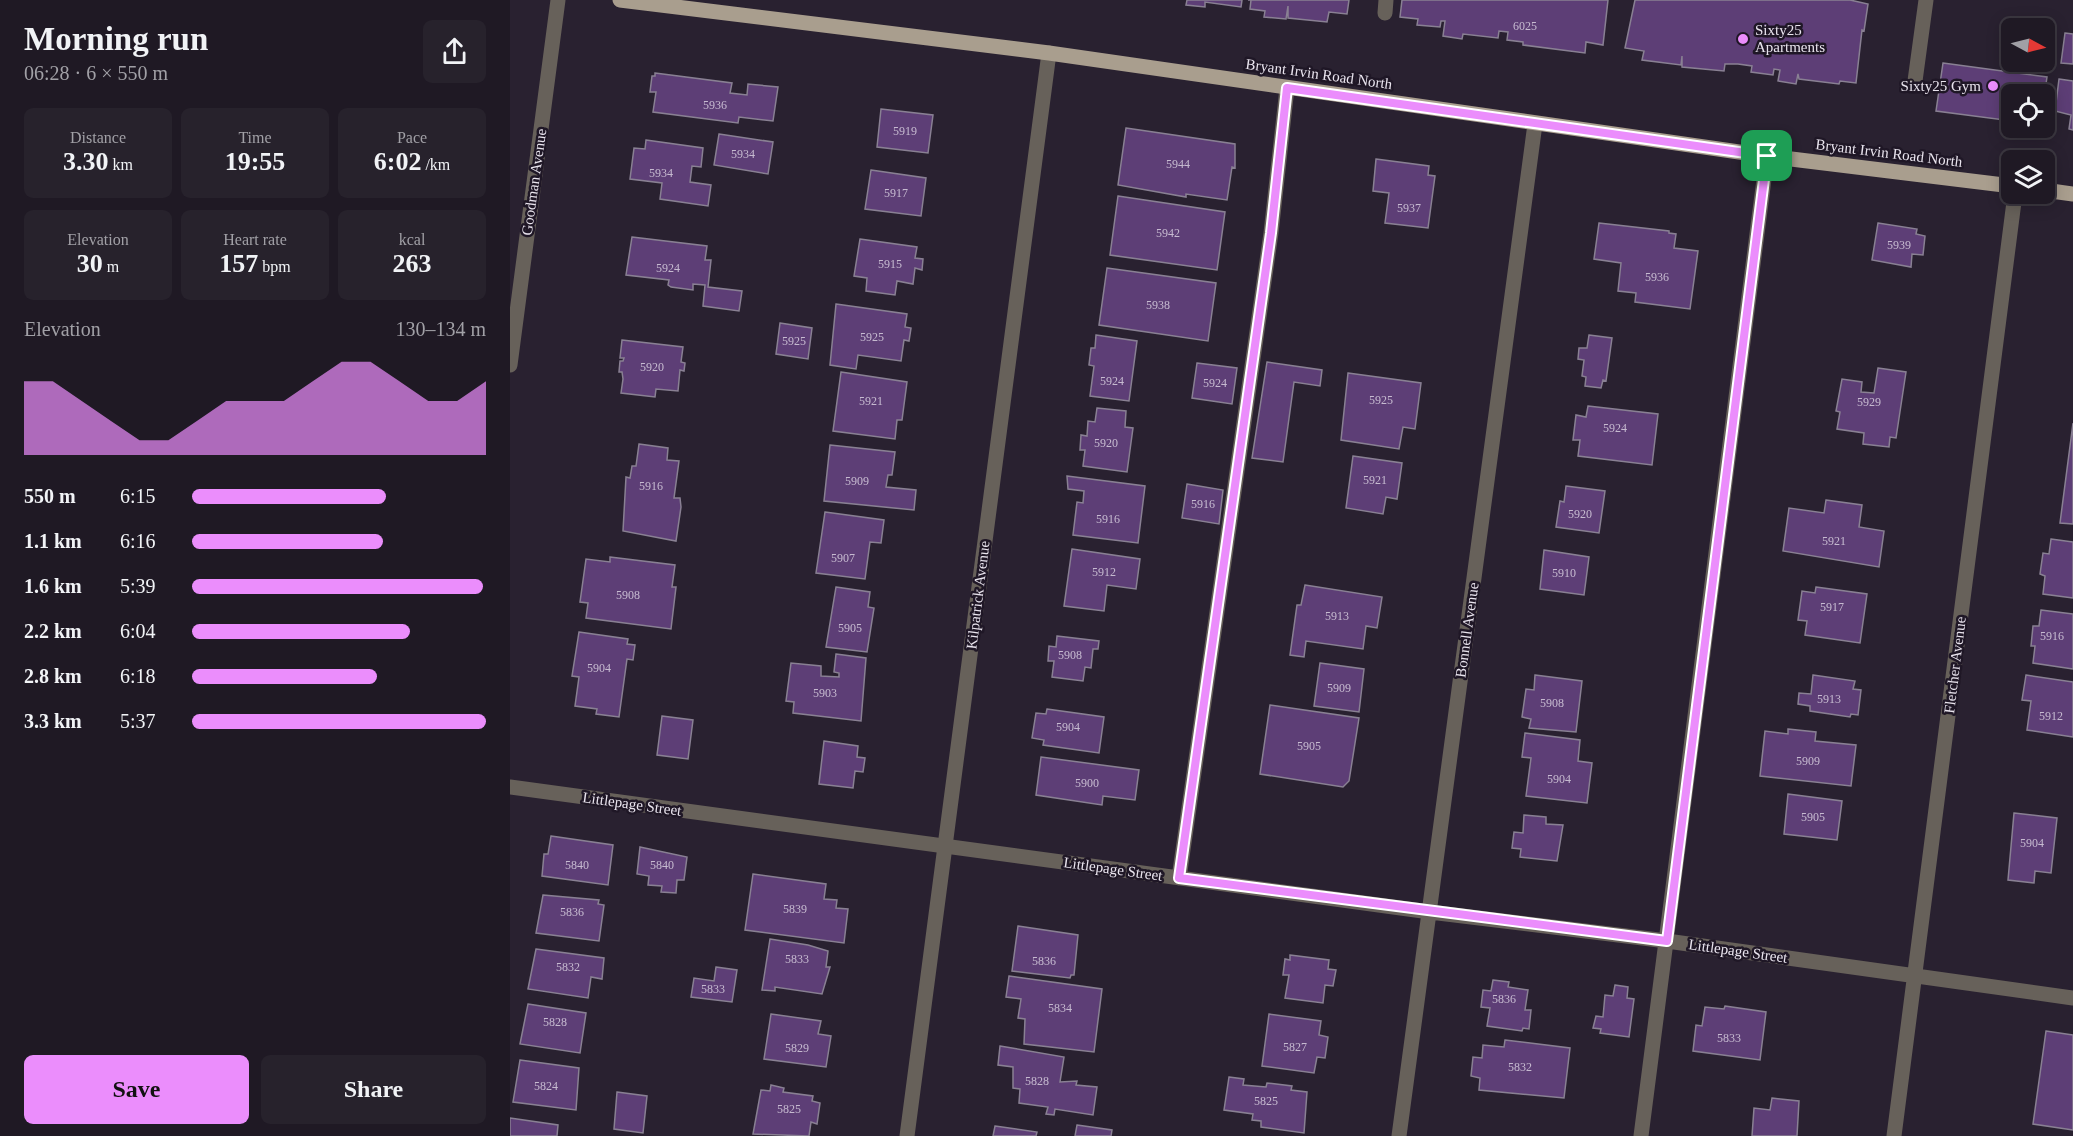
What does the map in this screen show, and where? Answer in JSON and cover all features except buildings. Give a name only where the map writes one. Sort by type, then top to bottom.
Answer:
[{"type":"main road","name":"Bryant Irvin Road North","points":[[620,0],[1049,53],[1535,124],[2001,185]]},
{"type":"main road","points":[[2055,192],[2073,194]]},
{"type":"street","name":"Goodman Avenue","points":[[510,365],[558,0]]},
{"type":"street","points":[[1915,81],[1926,0]]},
{"type":"street","name":"Kilpatrick Avenue","points":[[907,1136],[1049,53]]},
{"type":"street","points":[[1179,878],[1271,233],[1287,88]]},
{"type":"street","name":"Bonnell Avenue","points":[[1399,1136],[1535,124]]},
{"type":"street","points":[[1641,1136],[1767,156]]},
{"type":"street","name":"Fletcher Avenue","points":[[1894,1136],[2014,204]]},
{"type":"street","name":"Littlepage Street","points":[[510,788],[1430,912],[1667,941],[2073,998]]},
{"type":"place","name":"Sixty25 Apartments","points":[[1743,39]]},
{"type":"place","name":"Sixty25 Gym","points":[[1993,86]]},
{"type":"route","points":[[1287,88],[1767,156],[1667,941],[1179,878],[1271,233],[1287,88]]}]
